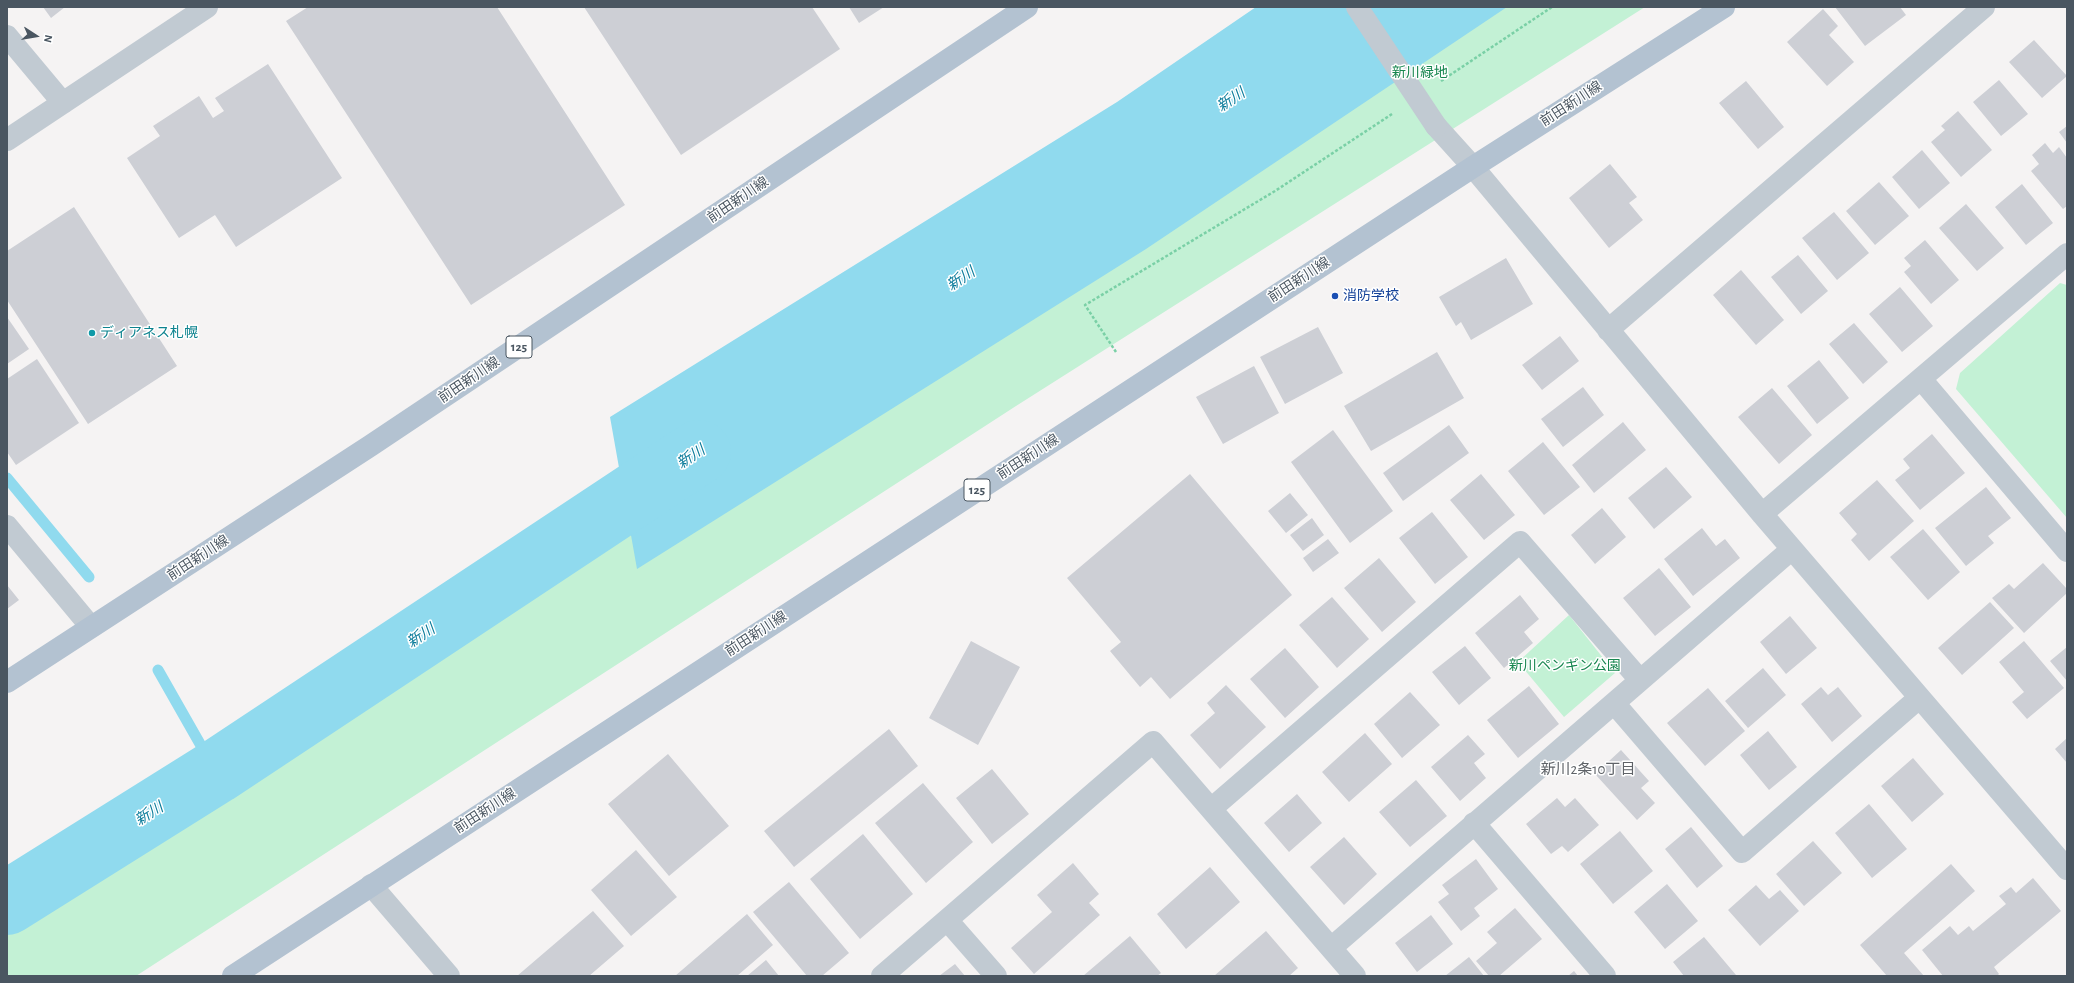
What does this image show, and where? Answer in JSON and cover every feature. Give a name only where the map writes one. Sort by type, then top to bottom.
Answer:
[{"type":"main road","name":"前田新川線","points":[[7,682],[370,446],[1027,7]]},
{"type":"main road","name":"前田新川線","points":[[233,976],[1472,167],[1724,7]]},
{"type":"street","points":[[7,140],[207,7]]},
{"type":"street","points":[[1357,7],[1436,126],[1762,514],[2067,869]]},
{"type":"street","points":[[1608,330],[1984,7]]},
{"type":"street","points":[[7,36],[63,103]]},
{"type":"street","points":[[1762,514],[2067,254]]},
{"type":"street","points":[[1921,379],[2067,552]]},
{"type":"street","points":[[7,526],[91,627]]},
{"type":"street","points":[[1211,809],[1520,542],[1640,680]]},
{"type":"street","points":[[1331,948],[1792,549]]},
{"type":"street","points":[[1614,702],[1742,852],[1919,698]]},
{"type":"street","points":[[882,976],[1153,742],[1355,976]]},
{"type":"street","points":[[1474,823],[1606,976]]},
{"type":"street","points":[[371,885],[449,976]]},
{"type":"street","points":[[947,920],[996,976]]},
{"type":"path","points":[[1440,82],[1552,7]]},
{"type":"path","points":[[1116,352],[1085,305],[1275,191],[1394,112]]},
{"type":"green space","name":"新川緑地","points":[[1404,7],[1645,7],[1016,406],[136,976],[7,976],[7,926],[151,837],[748,437]]},
{"type":"green space","points":[[2060,283],[2067,285],[2067,518],[1956,389],[1960,373]]},
{"type":"green space","name":"新川ペンギン公園","points":[[1569,615],[1615,673],[1564,717],[1518,662]]},
{"type":"water","points":[[1256,7],[1507,7],[1146,249],[637,569],[610,417],[1117,102]]},
{"type":"building","points":[[43,7],[65,7],[51,18]]},
{"type":"building","points":[[308,7],[497,7],[625,205],[471,305],[286,21]]},
{"type":"building","points":[[584,7],[812,7],[840,49],[681,155]]},
{"type":"building","points":[[849,7],[884,7],[859,23]]},
{"type":"building","points":[[1835,7],[1900,7],[1906,15],[1865,46]]},
{"type":"building","points":[[1823,9],[1838,26],[1829,35],[1854,62],[1827,86],[1787,42]]},
{"type":"building","points":[[2034,40],[2067,76],[2042,98],[2009,62]]},
{"type":"building","points":[[268,64],[342,178],[236,247],[215,215],[179,238],[127,158],[160,136],[153,126],[199,96],[213,118],[224,111],[215,98]]},
{"type":"building","points":[[1999,80],[2028,114],[2001,136],[1973,102]]},
{"type":"building","points":[[1746,81],[1784,127],[1758,149],[1719,103]]},
{"type":"building","points":[[1958,111],[1992,150],[1961,177],[1931,142],[1945,130],[1941,126]]},
{"type":"building","points":[[2067,126],[2067,143],[2059,132]]},
{"type":"building","points":[[2045,143],[2053,153],[2059,147],[2067,158],[2067,206],[2063,209],[2031,171],[2039,164],[2032,155]]},
{"type":"building","points":[[1922,150],[1950,183],[1919,209],[1892,177]]},
{"type":"building","points":[[1610,164],[1637,197],[1629,203],[1643,220],[1609,248],[1569,198]]},
{"type":"building","points":[[1879,182],[1909,216],[1875,245],[1846,211]]},
{"type":"building","points":[[2022,184],[2053,223],[2026,245],[1995,207]]},
{"type":"building","points":[[1966,204],[2004,248],[1977,271],[1939,228]]},
{"type":"building","name":"ディアネス札幌","points":[[74,207],[177,366],[88,424],[7,300],[7,251]]},
{"type":"building","points":[[1834,212],[1869,253],[1837,280],[1802,238]]},
{"type":"building","points":[[1925,240],[1959,280],[1931,304],[1904,272],[1911,266],[1904,258]]},
{"type":"building","points":[[1798,255],[1828,291],[1801,314],[1771,277]]},
{"type":"building","points":[[1506,258],[1533,304],[1471,340],[1461,322],[1456,326],[1439,297]]},
{"type":"building","points":[[1741,270],[1784,320],[1756,345],[1713,295]]},
{"type":"building","points":[[1900,287],[1933,326],[1902,352],[1869,314]]},
{"type":"building","points":[[7,317],[29,349],[7,364]]},
{"type":"building","points":[[1854,323],[1888,362],[1863,384],[1829,344]]},
{"type":"building","points":[[1318,327],[1343,373],[1285,404],[1260,357]]},
{"type":"building","points":[[1560,336],[1579,361],[1542,390],[1522,365]]},
{"type":"building","points":[[1437,352],[1464,398],[1371,451],[1344,406]]},
{"type":"building","points":[[37,359],[79,423],[16,465],[7,452],[7,379]]},
{"type":"building","points":[[1819,360],[1849,398],[1817,424],[1787,386]]},
{"type":"building","points":[[1254,366],[1279,413],[1223,444],[1196,397]]},
{"type":"building","points":[[1583,387],[1604,415],[1563,447],[1541,419]]},
{"type":"building","points":[[1772,388],[1812,435],[1779,464],[1738,417]]},
{"type":"building","points":[[1623,422],[1646,450],[1594,493],[1572,465]]},
{"type":"building","points":[[1449,425],[1469,453],[1403,501],[1383,473]]},
{"type":"building","points":[[1333,430],[1393,511],[1350,543],[1291,462]]},
{"type":"building","points":[[1932,434],[1965,473],[1920,510],[1895,480],[1910,468],[1903,459]]},
{"type":"building","points":[[1543,442],[1580,487],[1544,515],[1508,471]]},
{"type":"building","points":[[1666,467],[1692,497],[1654,529],[1628,498]]},
{"type":"building","points":[[1190,474],[1292,595],[1170,699],[1151,677],[1140,687],[1110,651],[1121,642],[1067,578]]},
{"type":"building","points":[[1481,474],[1515,515],[1484,540],[1450,500]]},
{"type":"building","points":[[1877,480],[1914,521],[1869,561],[1851,540],[1857,534],[1839,513]]},
{"type":"building","points":[[1986,487],[2011,518],[1988,536],[1994,543],[1966,566],[1935,528]]},
{"type":"building","points":[[1290,493],[1308,515],[1286,533],[1268,511]]},
{"type":"building","points":[[1602,508],[1626,537],[1595,564],[1571,535]]},
{"type":"building","points":[[1432,512],[1468,557],[1435,584],[1399,538]]},
{"type":"building","points":[[1312,518],[1324,535],[1303,551],[1290,535]]},
{"type":"building","points":[[1702,528],[1716,546],[1725,539],[1740,558],[1693,596],[1664,559]]},
{"type":"building","points":[[1923,529],[1960,572],[1928,600],[1890,557]]},
{"type":"building","points":[[1328,539],[1339,553],[1313,572],[1303,558]]},
{"type":"building","points":[[1379,558],[1416,602],[1382,632],[1344,588]]},
{"type":"building","points":[[2043,563],[2067,589],[2067,593],[2024,633],[1992,598],[2009,584],[2014,589]]},
{"type":"building","points":[[1659,568],[1691,607],[1655,636],[1623,598]]},
{"type":"building","points":[[7,585],[19,600],[7,609]]},
{"type":"building","points":[[1520,595],[1539,619],[1524,632],[1533,643],[1504,668],[1475,633]]},
{"type":"building","points":[[1332,597],[1369,639],[1337,668],[1299,625]]},
{"type":"building","points":[[1990,602],[2014,628],[1962,675],[1938,648]]},
{"type":"building","points":[[1790,616],[1817,648],[1786,674],[1760,642]]},
{"type":"building","points":[[971,641],[1020,667],[978,745],[929,718]]},
{"type":"building","points":[[2024,641],[2064,688],[2027,719],[2012,702],[2024,692],[1999,662]]},
{"type":"building","points":[[1465,646],[1491,678],[1459,705],[1432,672]]},
{"type":"building","points":[[2067,647],[2067,681],[2050,661]]},
{"type":"building","points":[[1285,648],[1319,687],[1285,718],[1250,679]]},
{"type":"building","points":[[1763,668],[1786,695],[1748,728],[1725,701]]},
{"type":"building","points":[[1226,685],[1266,727],[1220,769],[1190,735],[1215,713],[1207,703]]},
{"type":"building","points":[[1529,686],[1559,724],[1518,758],[1487,720]]},
{"type":"building","points":[[1821,687],[1828,695],[1838,687],[1862,716],[1832,742],[1801,704]]},
{"type":"building","points":[[1708,688],[1745,731],[1705,766],[1667,723]]},
{"type":"building","points":[[1410,692],[1440,725],[1402,758],[1374,724]]},
{"type":"building","points":[[889,729],[918,766],[794,867],[764,831]]},
{"type":"building","points":[[1768,731],[1797,767],[1769,790],[1740,755]]},
{"type":"building","points":[[1365,733],[1392,764],[1349,802],[1322,772]]},
{"type":"building","points":[[1468,735],[1485,754],[1474,763],[1486,778],[1460,801],[1431,767]]},
{"type":"building","points":[[2067,738],[2067,763],[2055,749]]},
{"type":"building","points":[[1621,750],[1649,781],[1641,788],[1655,803],[1637,820],[1595,774]]},
{"type":"building","points":[[668,754],[729,826],[669,876],[608,804]]},
{"type":"building","points":[[1913,758],[1944,794],[1912,822],[1881,786]]},
{"type":"building","points":[[992,769],[1029,814],[992,844],[956,798]]},
{"type":"building","points":[[1416,780],[1447,816],[1410,847],[1379,812]]},
{"type":"building","points":[[923,783],[973,842],[926,883],[875,823]]},
{"type":"building","points":[[1297,794],[1322,823],[1289,852],[1264,823]]},
{"type":"building","points":[[1557,798],[1565,807],[1575,798],[1599,825],[1568,852],[1562,846],[1551,854],[1526,824]]},
{"type":"building","points":[[1869,804],[1907,849],[1872,878],[1835,833]]},
{"type":"building","points":[[1691,827],[1723,866],[1697,888],[1665,849]]},
{"type":"building","points":[[1620,831],[1653,871],[1613,904],[1580,864]]},
{"type":"building","points":[[863,834],[913,894],[860,939],[810,879]]},
{"type":"building","points":[[1344,837],[1377,874],[1344,905],[1310,867]]},
{"type":"building","points":[[1813,841],[1842,873],[1804,906],[1776,874]]},
{"type":"building","points":[[636,850],[677,897],[631,936],[591,890]]},
{"type":"building","points":[[1476,859],[1498,889],[1474,908],[1480,916],[1461,931],[1438,902],[1449,894],[1442,885]]},
{"type":"building","points":[[1073,863],[1099,894],[1089,903],[1100,915],[1034,974],[1011,948],[1052,912],[1037,895]]},
{"type":"building","points":[[1951,864],[1975,891],[1904,953],[1924,976],[1887,976],[1860,945]]},
{"type":"building","points":[[1210,867],[1240,902],[1186,949],[1157,914]]},
{"type":"building","points":[[2033,878],[2061,911],[1994,967],[1999,974],[1997,976],[1943,976],[1922,950],[1950,926],[1958,935],[1969,926],[1973,931],[2006,904],[1999,896],[2011,887],[2016,893]]},
{"type":"building","points":[[789,882],[849,953],[822,976],[807,976],[753,912]]},
{"type":"building","points":[[1667,884],[1698,921],[1665,949],[1634,912]]},
{"type":"building","points":[[1756,885],[1769,899],[1780,890],[1799,911],[1760,946],[1728,910]]},
{"type":"building","points":[[1515,908],[1542,939],[1499,976],[1489,976],[1476,961],[1497,943],[1487,932]]},
{"type":"building","points":[[593,911],[624,946],[589,976],[517,976]]},
{"type":"building","points":[[747,914],[773,945],[737,976],[675,976]]},
{"type":"building","points":[[1431,915],[1453,944],[1417,972],[1395,943]]},
{"type":"building","points":[[1266,931],[1298,968],[1289,976],[1214,976]]},
{"type":"building","points":[[1130,936],[1161,973],[1157,976],[1083,976]]},
{"type":"building","points":[[1704,937],[1736,975],[1735,976],[1684,976],[1673,962]]},
{"type":"building","points":[[1469,957],[1484,976],[1445,976]]},
{"type":"building","points":[[766,960],[779,976],[747,976]]},
{"type":"building","points":[[955,964],[965,976],[939,976]]},
{"type":"building","points":[[1574,971],[1578,976],[1568,976]]},
{"type":"waterway","name":"新川","points":[[7,903],[216,772],[699,452]]},
{"type":"waterway","points":[[7,478],[89,577]]},
{"type":"waterway","points":[[158,670],[216,772]]},
{"type":"place","name":"消防学校","points":[[1335,296]]},
{"type":"place","name":"ディアネス札幌","points":[[92,333]]},
{"type":"district","name":"新川2条10丁目","points":[[1588,769]]}]
